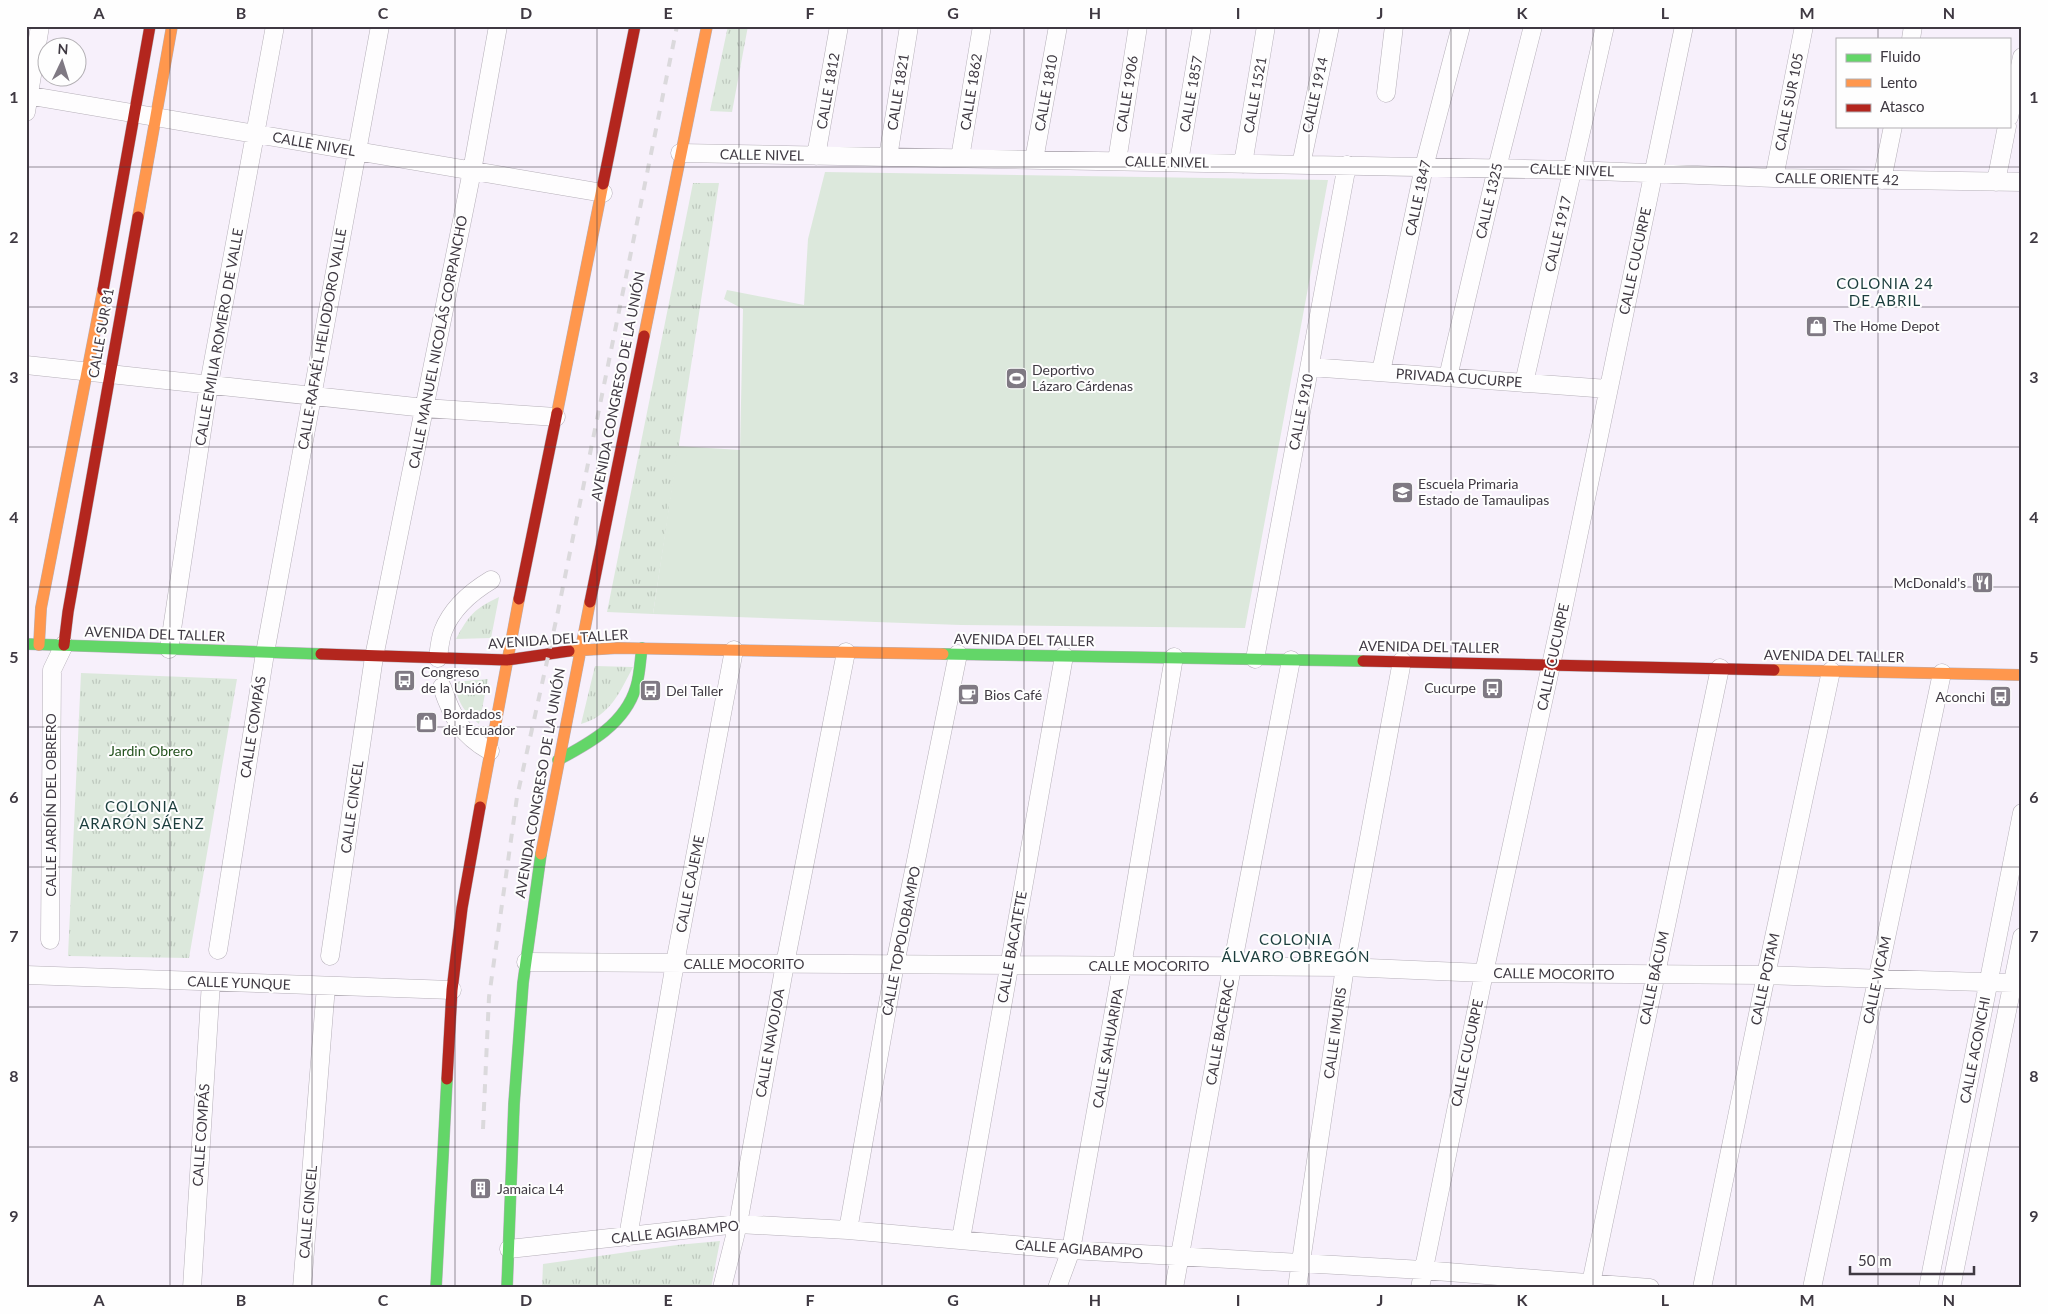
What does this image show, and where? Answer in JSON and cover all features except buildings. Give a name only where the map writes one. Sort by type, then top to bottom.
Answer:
[{"type":"main road","name":"CALLE SUR 81","points":[[32,644],[41,608],[88,370],[150,26]]},
{"type":"main road","name":"CALLE SUR 81","points":[[64,646],[68,612],[109,374],[172,26]]},
{"type":"main road","points":[[436,1288],[452,990],[462,908],[506,660],[603,193],[635,26]]},
{"type":"main road","name":"AVENIDA CONGRESO DE LA UNIÓN","points":[[507,1288],[514,1104],[526,962],[541,854],[580,650],[707,26]]},
{"type":"main road","name":"AVENIDA DEL TALLER","points":[[32,644],[506,660],[580,650],[642,648],[1551,664],[2022,675]]},
{"type":"main road","points":[[558,760],[601,736],[617,721],[628,706],[635,690],[642,648]]},
{"type":"street","points":[[27,101],[40,26]]},
{"type":"street","name":"CALLE EMILIA ROMERO DE VALLE","points":[[169,649],[209,384],[275,26]]},
{"type":"street","name":"CALLE RAFAÉL HELIODORO VALLE","points":[[265,653],[380,26]]},
{"type":"street","name":"CALLE MANUEL NICOLÁS CORPANCHO","points":[[374,657],[472,171],[498,26]]},
{"type":"street","name":"CALLE 1812","points":[[816,156],[839,26]]},
{"type":"street","name":"CALLE 1821","points":[[888,157],[909,26]]},
{"type":"street","name":"CALLE 1862","points":[[960,158],[982,26]]},
{"type":"street","name":"CALLE 1810","points":[[1034,160],[1058,26]]},
{"type":"street","name":"CALLE 1906","points":[[1117,161],[1138,26]]},
{"type":"street","name":"CALLE 1857","points":[[1179,162],[1202,26]]},
{"type":"street","name":"CALLE 1521","points":[[1243,164],[1266,26]]},
{"type":"street","name":"CALLE 1914","points":[[1301,165],[1330,26]]},
{"type":"street","points":[[1386,93],[1394,26]]},
{"type":"street","name":"CALLE 1325","points":[[1448,377],[1497,168],[1533,26]]},
{"type":"street","name":"CALLE 1917","points":[[1524,383],[1605,26]]},
{"type":"street","name":"CALLE CUCURPE","points":[[1420,1288],[1484,973],[1551,664],[1684,26]]},
{"type":"street","name":"CALLE SUR 105","points":[[1774,178],[1804,26]]},
{"type":"street","name":"CALLE 1847","points":[[1381,372],[1455,28]]},
{"type":"street","points":[[2010,112],[2022,57]]},
{"type":"street","name":"CALLE NIVEL","points":[[27,101],[155,117],[603,193]]},
{"type":"street","points":[[1882,180],[1893,128]]},
{"type":"street","points":[[1996,182],[2007,128]]},
{"type":"street","name":"CALLE NIVEL","points":[[680,153],[1497,168],[1653,173]]},
{"type":"street","name":"CALLE 1910","points":[[1255,659],[1347,165]]},
{"type":"street","name":"CALLE ORIENTE 42","points":[[1653,173],[1774,178],[2022,182]]},
{"type":"street","points":[[26,365],[88,370],[109,374],[425,408],[556,417]]},
{"type":"street","name":"PRIVADA CUCURPE","points":[[1310,367],[1608,389]]},
{"type":"street","points":[[438,658],[443,631],[458,605],[491,580]]},
{"type":"street","points":[[32,644],[52,670],[64,646]]},
{"type":"street","name":"CALLE CAJEME","points":[[628,1237],[675,963],[734,650]]},
{"type":"street","name":"CALLE NAVOJOA","points":[[722,1288],[738,1224],[785,964],[846,652]]},
{"type":"street","name":"CALLE COMPÁS","points":[[218,950],[265,653]]},
{"type":"street","name":"CALLE TOPOLOBAMPO","points":[[848,1230],[895,964],[958,654]]},
{"type":"street","name":"CALLE BACATETE","points":[[961,1239],[1064,656]]},
{"type":"street","name":"CALLE CINCEL","points":[[330,956],[374,657]]},
{"type":"street","name":"CALLE SAHUARIPA","points":[[1057,1288],[1071,1250],[1122,966],[1174,657]]},
{"type":"street","name":"CALLE BACERAC","points":[[1174,1288],[1232,967],[1291,660]]},
{"type":"street","name":"CALLE IMURIS","points":[[1297,1288],[1345,967],[1402,662]]},
{"type":"street","name":"CALLE BÁCUM","points":[[1590,1286],[1720,668]]},
{"type":"street","name":"CALLE JARDÍN DEL OBRERO","points":[[50,940],[52,670]]},
{"type":"street","name":"CALLE POTAM","points":[[1702,1288],[1831,671]]},
{"type":"street","name":"CALLE VICAM","points":[[1812,1288],[1942,673]]},
{"type":"street","points":[[442,687],[447,704],[457,722],[474,742],[490,751]]},
{"type":"street","name":"CALLE ACONCHI","points":[[1928,1288],[2022,813]]},
{"type":"street","name":"CALLE ACONCHI","points":[[1951,1288],[2022,937]]},
{"type":"street","name":"CALLE MOCORITO","points":[[526,962],[1345,967],[1484,973],[1766,975],[2012,983]]},
{"type":"street","name":"CALLE YUNQUE","points":[[26,975],[452,990]]},
{"type":"street","name":"CALLE COMPÁS","points":[[192,1288],[211,982]]},
{"type":"street","name":"CALLE CINCEL","points":[[302,1288],[326,986]]},
{"type":"street","name":"CALLE AGIABAMPO","points":[[509,1249],[738,1224],[848,1230],[1071,1250],[1423,1270],[1590,1286],[1650,1288]]},
{"type":"green space","points":[[728,26],[748,26],[732,112],[710,111]]},
{"type":"green space","name":"Deportivo Lázaro Cárdenas","points":[[825,172],[1328,180],[1245,628],[961,625],[653,614],[678,446],[740,450],[743,309],[724,299],[727,290],[804,305],[808,239]]},
{"type":"green space","points":[[693,183],[719,183],[653,614],[607,612]]},
{"type":"green space","points":[[499,597],[491,638],[456,639],[465,624],[478,609]]},
{"type":"green space","points":[[595,666],[633,667],[607,709],[600,715],[581,724]]},
{"type":"green space","name":"Jardin Obrero","points":[[81,673],[237,679],[189,958],[68,956]]},
{"type":"green space","points":[[488,679],[479,724],[462,706],[454,682]]},
{"type":"green space","points":[[720,1241],[711,1288],[542,1288],[543,1264],[677,1245]]},
{"type":"railway","points":[[483,1129],[489,997],[517,797],[557,616],[677,26]]},
{"type":"traffic: fast","points":[[26,644],[321,654]]},
{"type":"traffic: fast","points":[[558,760],[594,739],[624,712],[636,687],[642,648]]},
{"type":"traffic: fast","points":[[943,654],[1363,661]]},
{"type":"traffic: fast","points":[[507,1288],[514,1104],[523,983],[541,854]]},
{"type":"traffic: fast","points":[[436,1288],[447,1079]]},
{"type":"traffic: slow","points":[[138,217],[172,26]]},
{"type":"traffic: slow","points":[[644,336],[707,26]]},
{"type":"traffic: slow","points":[[557,413],[603,184]]},
{"type":"traffic: slow","points":[[39,645],[41,608],[103,290]]},
{"type":"traffic: slow","points":[[480,807],[519,599]]},
{"type":"traffic: slow","points":[[541,854],[590,602]]},
{"type":"traffic: slow","points":[[569,651],[618,648],[943,654]]},
{"type":"traffic: slow","points":[[1774,670],[2022,675]]},
{"type":"traffic: jam","points":[[103,290],[150,26]]},
{"type":"traffic: jam","points":[[603,184],[635,26]]},
{"type":"traffic: jam","points":[[64,645],[68,612],[138,217]]},
{"type":"traffic: jam","points":[[590,602],[644,336]]},
{"type":"traffic: jam","points":[[519,599],[557,413]]},
{"type":"traffic: jam","points":[[321,654],[507,660],[569,651]]},
{"type":"traffic: jam","points":[[1363,661],[1774,670]]},
{"type":"traffic: jam","points":[[447,1079],[452,990],[462,908],[480,807]]},
{"type":"place","name":"The Home Depot","points":[[1817,326]]},
{"type":"place","name":"Deportivo Lázaro Cárdenas","points":[[1016,378]]},
{"type":"place","name":"Escuela Primaria Estado de Tamaulipas","points":[[1402,492]]},
{"type":"place","name":"McDonald's","points":[[1982,583]]},
{"type":"place","name":"Congreso de la Unión","points":[[405,680]]},
{"type":"place","name":"Cucurpe","points":[[1492,688]]},
{"type":"place","name":"Del Taller","points":[[650,691]]},
{"type":"place","name":"Bios Café","points":[[968,695]]},
{"type":"place","name":"Aconchi","points":[[2001,697]]},
{"type":"place","name":"Bordados del Ecuador","points":[[427,722]]},
{"type":"place","name":"Jamaica L4","points":[[481,1189]]},
{"type":"district","name":"COLONIA 24 DE ABRIL","points":[[1885,292]]},
{"type":"district","name":"COLONIA ARARÓN SÁENZ","points":[[142,816]]},
{"type":"district","name":"COLONIA ÁLVARO OBREGÓN","points":[[1296,948]]}]
